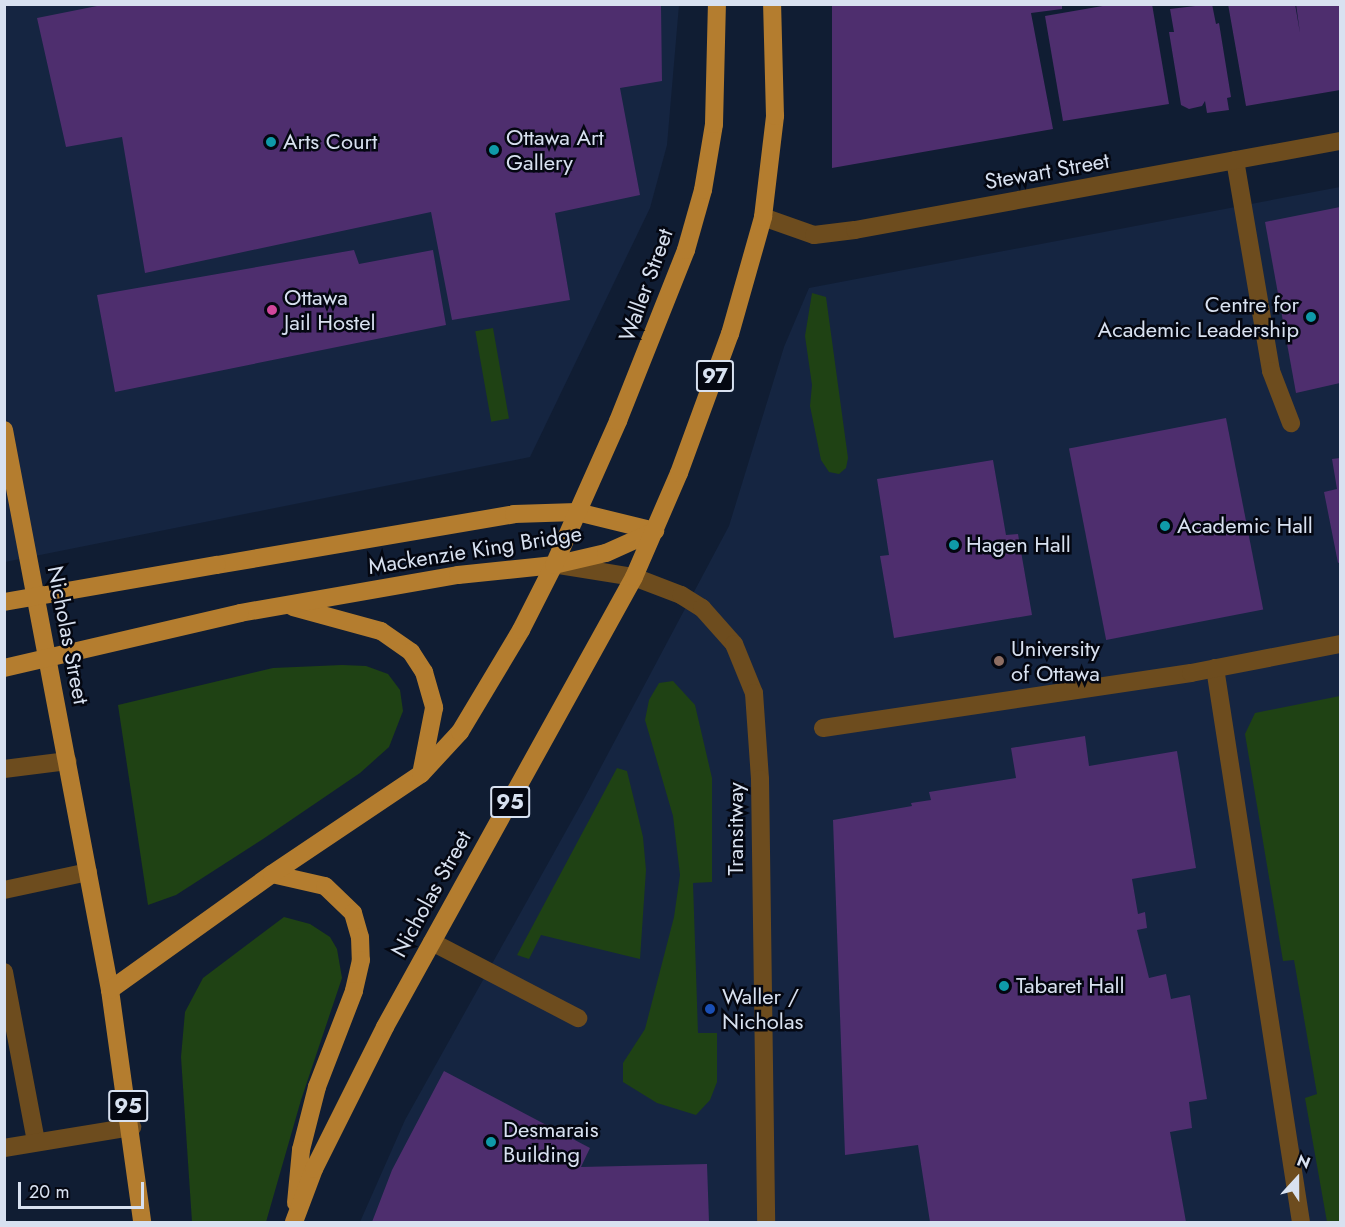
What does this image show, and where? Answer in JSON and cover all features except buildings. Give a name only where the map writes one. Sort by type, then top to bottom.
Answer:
[{"type":"main road","name":"Waller Street","points":[[554,565],[664,312],[689,240],[714,124],[717,4]]},
{"type":"main road","name":"97","points":[[655,531],[730,334],[764,218],[775,116],[772,4]]},
{"type":"main road","name":"Nicholas Street","points":[[4,430],[110,990],[132,1127],[142,1222]]},
{"type":"main road","name":"Mackenzie King Bridge","points":[[4,602],[481,519],[577,512],[655,531]]},
{"type":"main road","name":"Mackenzie King Bridge","points":[[4,668],[287,605],[458,576],[554,565],[606,553],[655,531]]},
{"type":"main road","name":"Nicholas Street","points":[[295,1218],[352,1091],[634,578],[655,531]]},
{"type":"main road","points":[[110,990],[272,874],[421,774],[460,732],[521,630],[554,565]]},
{"type":"main road","points":[[287,605],[381,631],[411,652],[424,672],[434,708],[421,774]]},
{"type":"main road","points":[[272,874],[325,886],[353,914],[360,937],[361,960],[354,992],[317,1087],[301,1150],[296,1185],[295,1218]]},
{"type":"street","name":"Stewart Street","points":[[764,218],[814,234],[855,230],[1341,141]]},
{"type":"street","points":[[1235,160],[1271,371],[1291,423]]},
{"type":"street","name":"Transitway","points":[[554,565],[634,578],[681,595],[702,608],[734,644],[754,693],[760,779],[766,1222]]},
{"type":"street","points":[[823,728],[1215,668],[1335,645]]},
{"type":"street","points":[[1215,668],[1301,1222]]},
{"type":"street","points":[[4,769],[67,761]]},
{"type":"street","points":[[4,890],[88,872]]},
{"type":"street","points":[[432,942],[578,1018]]},
{"type":"street","points":[[4,972],[13,1064],[36,1141]]},
{"type":"street","points":[[4,1148],[132,1127]]},
{"type":"shaded area","points":[[5,5],[679,5],[667,145],[650,208],[530,457],[5,562]]},
{"type":"shaded area","name":"University of Ottawa","points":[[1340,187],[1340,1222],[360,1222],[405,1120],[585,797],[729,526],[784,347],[809,288]]},
{"type":"green space","points":[[812,293],[826,297],[848,458],[846,468],[839,474],[829,472],[821,460],[810,406],[812,385],[805,336]]},
{"type":"green space","points":[[493,328],[509,419],[491,422],[475,331]]},
{"type":"green space","points":[[366,666],[388,674],[400,690],[403,711],[389,747],[360,773],[263,839],[176,895],[148,905],[118,705],[273,668]]},
{"type":"green space","points":[[673,681],[695,705],[712,778],[712,882],[693,883],[698,1033],[717,1033],[717,1082],[710,1100],[696,1115],[657,1103],[623,1082],[623,1063],[645,1029],[674,917],[680,875],[673,816],[645,720],[649,700],[659,683]]},
{"type":"green space","points":[[1340,696],[1340,1222],[1327,1222],[1305,1098],[1317,1094],[1294,960],[1283,961],[1245,734],[1255,713]]},
{"type":"green space","points":[[617,768],[627,771],[643,837],[646,870],[640,959],[541,935],[529,959],[517,955]]},
{"type":"green space","points":[[284,917],[310,924],[330,937],[337,949],[342,978],[301,1100],[266,1222],[192,1222],[181,1057],[185,1012],[203,978]]},
{"type":"place","name":"Arts Court","points":[[271,142]]},
{"type":"place","name":"Ottawa Art Gallery","points":[[494,150]]},
{"type":"place","name":"Ottawa Jail Hostel","points":[[272,310]]},
{"type":"place","name":"Centre for Academic Leadership","points":[[1311,317]]},
{"type":"place","name":"Academic Hall","points":[[1165,526]]},
{"type":"place","name":"Hagen Hall","points":[[954,545]]},
{"type":"place","name":"University of Ottawa","points":[[999,661]]},
{"type":"place","name":"Tabaret Hall","points":[[1004,986]]},
{"type":"place","name":"Waller / Nicholas","points":[[710,1009]]},
{"type":"place","name":"Desmarais Building","points":[[491,1142]]}]
